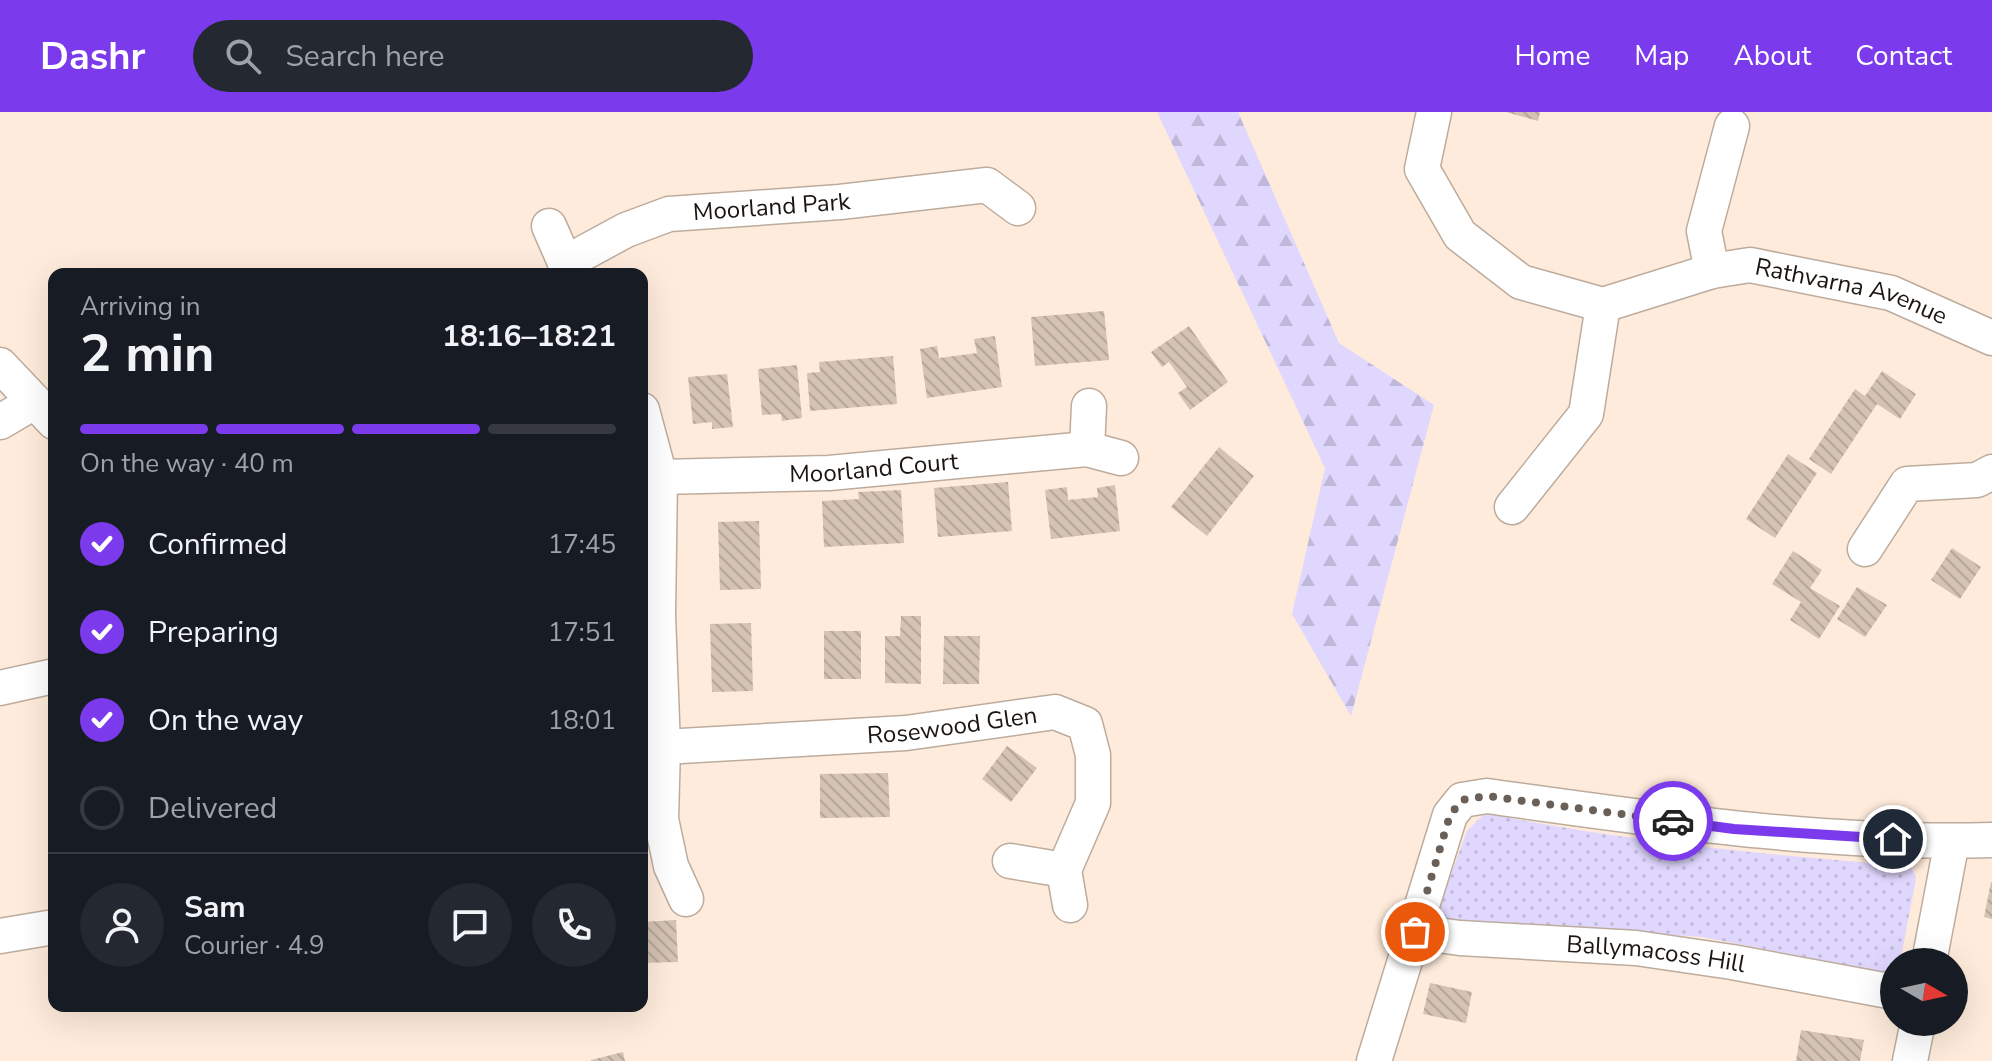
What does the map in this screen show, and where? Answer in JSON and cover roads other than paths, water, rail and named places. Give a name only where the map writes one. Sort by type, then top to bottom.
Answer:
[{"type":"street","points":[[1434,112],[1422,169],[1460,235],[1521,282],[1603,305],[1586,414],[1512,507]]},
{"type":"street","points":[[1712,271],[1704,231],[1732,126]]},
{"type":"street","name":"Moorland Park","points":[[568,268],[626,230],[669,214],[840,202],[992,171],[1018,208]]},
{"type":"street","points":[[549,226],[568,268]]},
{"type":"street","name":"Rathvarna Avenue","points":[[1603,305],[1712,271],[1750,265],[1891,293],[1990,331]]},
{"type":"street","points":[[0,365],[44,412]]},
{"type":"street","points":[[1087,449],[1089,406]]},
{"type":"street","points":[[0,422],[44,412]]},
{"type":"street","points":[[648,432],[660,477],[650,614],[663,747],[657,868],[686,899]]},
{"type":"street","name":"Moorland Court","points":[[660,477],[829,473],[1087,449],[1121,458]]},
{"type":"street","points":[[1865,549],[1907,484],[1977,480],[1992,472]]},
{"type":"street","points":[[0,688],[48,677]]},
{"type":"street","name":"Rosewood Glen","points":[[663,747],[906,733],[1055,712],[1085,724],[1093,755],[1093,803],[1064,870]]},
{"type":"street","points":[[1374,1061],[1450,815],[1462,800],[1487,796],[1734,829],[1952,841],[1992,840]]},
{"type":"street","points":[[1932,948],[1952,841]]},
{"type":"street","points":[[1010,861],[1064,870],[1070,905]]},
{"type":"street","points":[[0,936],[48,928]]},
{"type":"street","name":"Ballymacoss Hill","points":[[1415,932],[1460,938],[1636,948],[1880,989]]},
{"type":"street","points":[[1910,1061],[1915,1036]]}]
